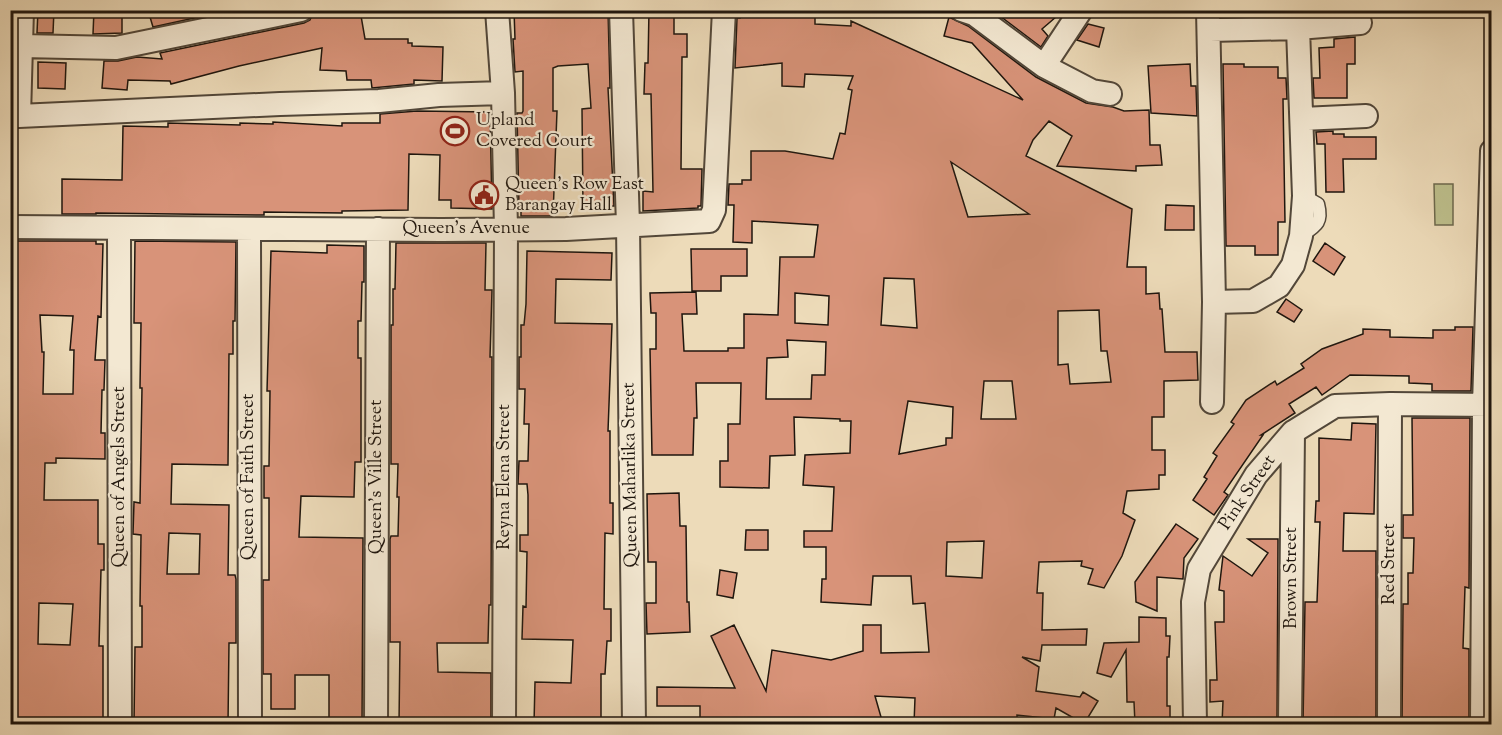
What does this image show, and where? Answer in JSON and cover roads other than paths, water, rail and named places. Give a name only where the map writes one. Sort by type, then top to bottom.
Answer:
[{"type":"street","points":[[22,10],[19,116],[379,101],[503,93]]},
{"type":"street","points":[[22,46],[116,48],[301,10]]},
{"type":"street","name":"Reyna Elena Street","points":[[497,10],[503,93],[506,229],[504,724]]},
{"type":"street","name":"Queen Maharlika Street","points":[[621,10],[628,225],[634,724]]},
{"type":"street","name":"Queen's Avenue","points":[[10,227],[249,230],[506,229],[708,221],[714,210],[723,10]]},
{"type":"street","points":[[962,10],[974,14],[1044,66],[1092,91],[1110,94]]},
{"type":"street","points":[[1044,66],[1082,10]]},
{"type":"street","points":[[1212,402],[1214,302],[1209,20],[1298,28],[1360,23]]},
{"type":"street","points":[[1214,302],[1253,301],[1279,286],[1293,265],[1302,236],[1304,196],[1298,28]]},
{"type":"street","points":[[1302,119],[1366,116]]},
{"type":"street","points":[[1482,724],[1491,151]]},
{"type":"street","name":"Queen of Angels Street","points":[[119,229],[120,724]]},
{"type":"street","name":"Queen's Ville Street","points":[[376,724],[378,229]]},
{"type":"street","name":"Queen of Faith Street","points":[[249,230],[250,724]]},
{"type":"street","name":"Red Street","points":[[1389,724],[1390,404]]},
{"type":"street","name":"Pink Street","points":[[1195,724],[1193,602],[1199,569],[1256,475],[1293,432],[1335,405],[1488,405]]},
{"type":"street","name":"Brown Street","points":[[1290,724],[1293,432]]},
{"type":"place","name":"Upland Covered Court","points":[[455,131]]},
{"type":"place","name":"Queen's Row East Barangay Hall","points":[[484,195]]}]
